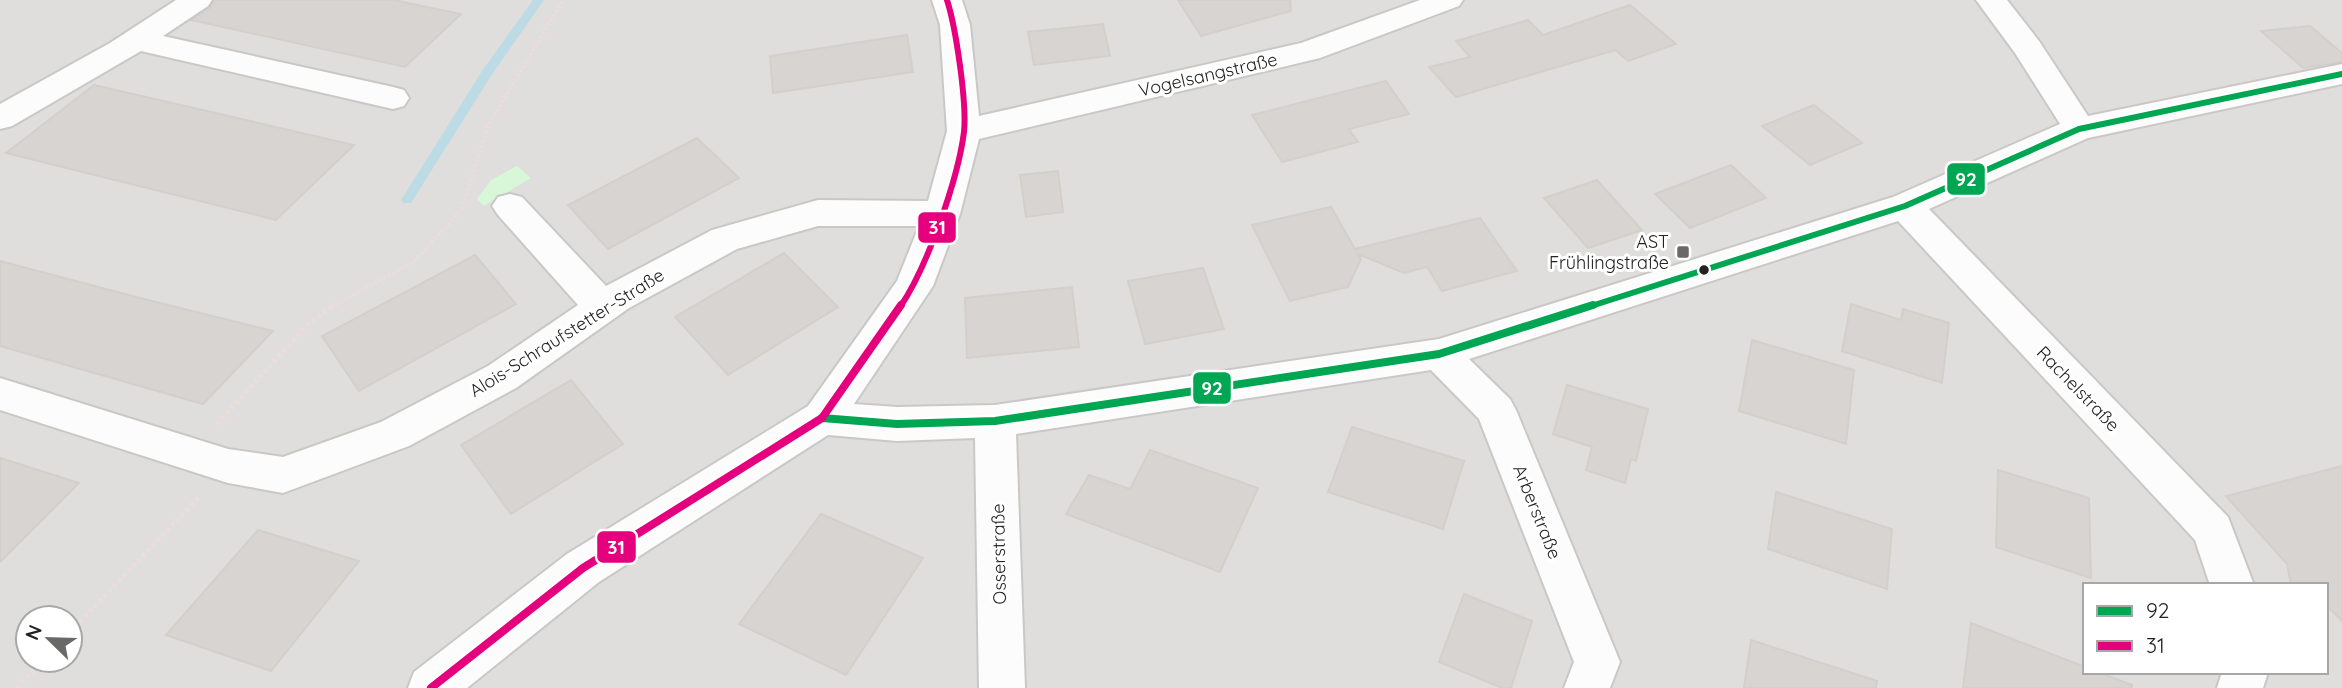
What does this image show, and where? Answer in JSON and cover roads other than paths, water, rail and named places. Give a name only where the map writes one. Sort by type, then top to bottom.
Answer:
[{"type":"street","points":[[0,118],[136,40],[197,0]]},
{"type":"street","points":[[431,688],[583,568],[822,418],[914,286],[942,215],[964,131],[955,24],[947,0]]},
{"type":"street","name":"Vogelsangstraße","points":[[964,131],[1310,51],[1448,0]]},
{"type":"street","points":[[1991,0],[2028,47],[2079,129]]},
{"type":"street","points":[[136,40],[393,98]]},
{"type":"street","points":[[822,418],[897,425],[995,421],[1439,354],[1905,206],[2079,129],[2342,74]]},
{"type":"street","points":[[510,206],[603,308]]},
{"type":"street","name":"Rachelstraße","points":[[1905,206],[2213,530],[2231,583]]},
{"type":"street","name":"Alois-Schraufstetter-Straße","points":[[0,394],[228,466],[284,475],[395,434],[502,377],[603,308],[725,239],[818,213],[942,215]]},
{"type":"street","name":"Arberstraße","points":[[1439,354],[1496,410],[1597,662],[1587,688]]},
{"type":"street","name":"Osserstraße","points":[[995,421],[1002,688]]},
{"type":"waterway","points":[[407,200],[486,74],[539,0]]},
{"type":"place","name":"AST Frühlingstraße","points":[[1683,252]]}]
